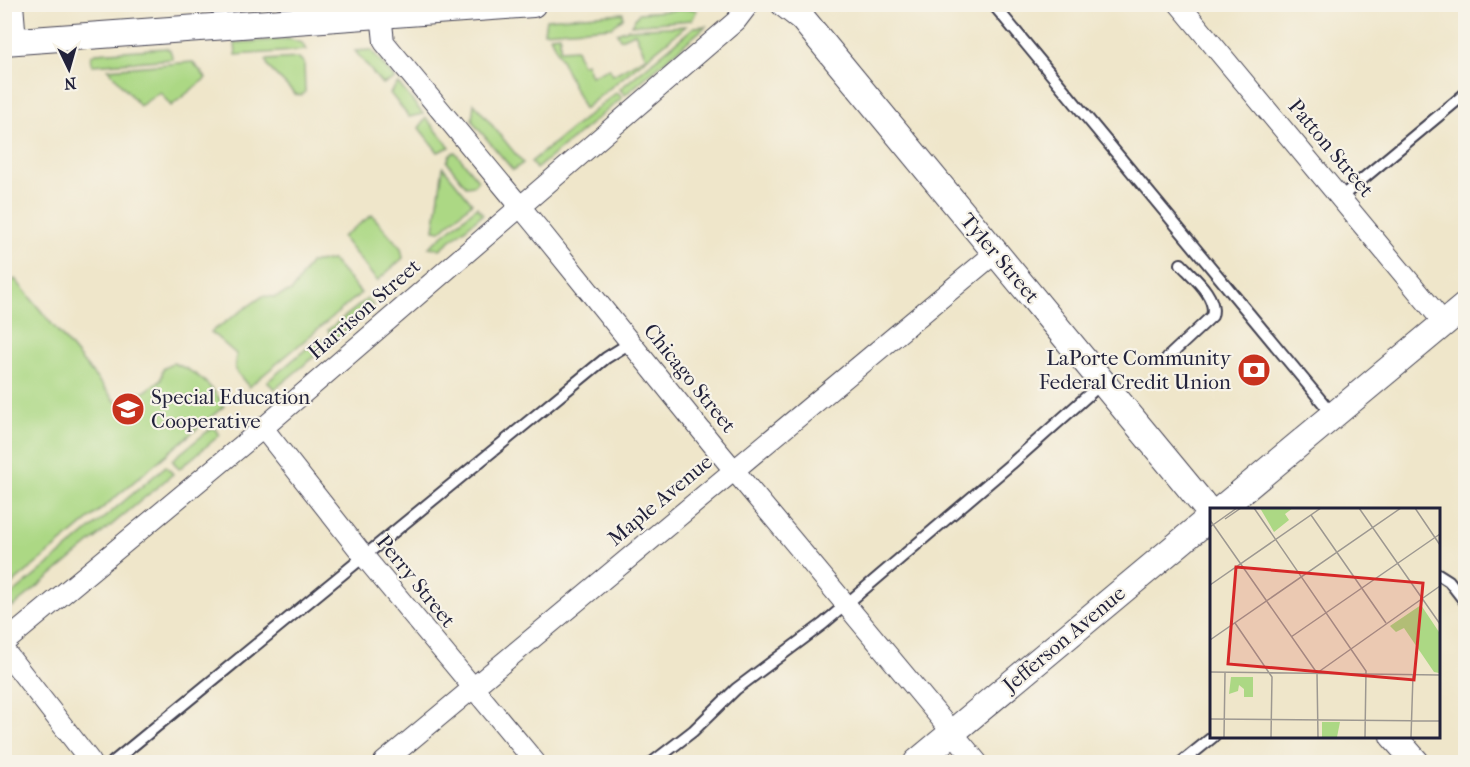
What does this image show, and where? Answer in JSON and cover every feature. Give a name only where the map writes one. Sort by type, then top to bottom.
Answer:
[{"type":"street","points":[[13,4],[10,41],[381,10],[533,4]]},
{"type":"street","name":"Harrison Street","points":[[4,643],[263,428],[736,21],[749,4]]},
{"type":"street","name":"Tyler Street","points":[[784,4],[802,18],[1210,514]]},
{"type":"street","name":"Patton Street","points":[[1179,4],[1443,323]]},
{"type":"street","name":"Chicago Street","points":[[381,10],[384,42],[734,470],[977,762]]},
{"type":"street","name":"Maple Avenue","points":[[384,762],[995,253]]},
{"type":"street","points":[[1222,508],[1466,305]]},
{"type":"street","name":"Perry Street","points":[[263,428],[363,555],[535,762]]},
{"type":"street","name":"Jefferson Avenue","points":[[917,762],[1210,518]]},
{"type":"street","points":[[4,650],[91,762]]},
{"type":"street","points":[[1395,737],[1416,762]]},
{"type":"lane","points":[[993,4],[1334,416]]},
{"type":"lane","points":[[1341,197],[1466,93]]},
{"type":"lane","points":[[1167,358],[1212,316],[1215,308],[1212,300],[1181,264]]},
{"type":"lane","points":[[113,762],[219,678],[363,555],[448,490],[606,358],[630,343]]},
{"type":"lane","points":[[653,762],[693,731],[736,688],[846,604],[1011,464],[1103,382]]},
{"type":"lane","points":[[1440,575],[1449,581],[1466,603]]},
{"type":"lane","points":[[1182,762],[1212,737]]},
{"type":"green space","points":[[697,10],[692,20],[631,25],[639,13]]},
{"type":"green space","points":[[623,13],[623,18],[612,27],[544,32],[546,19]]},
{"type":"green space","points":[[686,26],[584,109],[550,36],[560,35],[560,50],[576,49],[582,65],[586,63],[591,76],[609,68],[613,75],[646,57],[635,33],[620,39],[617,33],[628,29]]},
{"type":"green space","points":[[706,26],[625,95],[620,89],[694,27]]},
{"type":"green space","points":[[289,39],[302,43],[306,50],[236,55],[235,43]]},
{"type":"green space","points":[[166,48],[170,50],[173,59],[92,65],[91,56],[96,53]]},
{"type":"green space","points":[[371,50],[395,79],[382,84],[355,51]]},
{"type":"green space","points":[[299,58],[304,63],[305,92],[301,96],[295,94],[268,67],[266,60]]},
{"type":"green space","points":[[193,62],[206,78],[171,106],[160,92],[140,106],[108,69]]},
{"type":"green space","points":[[398,83],[423,114],[409,117],[390,93]]},
{"type":"green space","points":[[617,92],[622,98],[536,169],[531,162]]},
{"type":"green space","points":[[474,103],[523,163],[513,170],[472,120]]},
{"type":"green space","points":[[426,118],[450,147],[438,152],[419,128]]},
{"type":"green space","points":[[455,152],[478,180],[474,185],[466,186],[447,162],[450,154]]},
{"type":"green space","points":[[443,167],[472,203],[440,231],[434,230]]},
{"type":"green space","points":[[477,207],[483,214],[440,249],[429,247]]},
{"type":"green space","points":[[372,215],[401,248],[403,258],[377,281],[342,237]]},
{"type":"green space","points":[[332,260],[361,293],[249,387],[235,370],[236,354],[211,332],[263,296],[275,297],[292,291],[310,263]]},
{"type":"green space","points":[[15,279],[115,401],[126,403],[135,391],[144,392],[161,380],[163,369],[173,363],[203,380],[224,406],[5,590],[4,280],[8,284]]},
{"type":"green space","points":[[367,299],[373,305],[334,340],[328,330]]},
{"type":"green space","points":[[319,338],[328,345],[275,389],[267,382]]},
{"type":"green space","points":[[213,427],[220,435],[179,469],[172,460]]},
{"type":"green space","points":[[166,466],[173,474],[13,607],[7,599]]},
{"type":"place","name":"LaPorte Community Federal Credit Union","points":[[1254,370]]},
{"type":"place","name":"Special Education Cooperative","points":[[128,409]]}]
